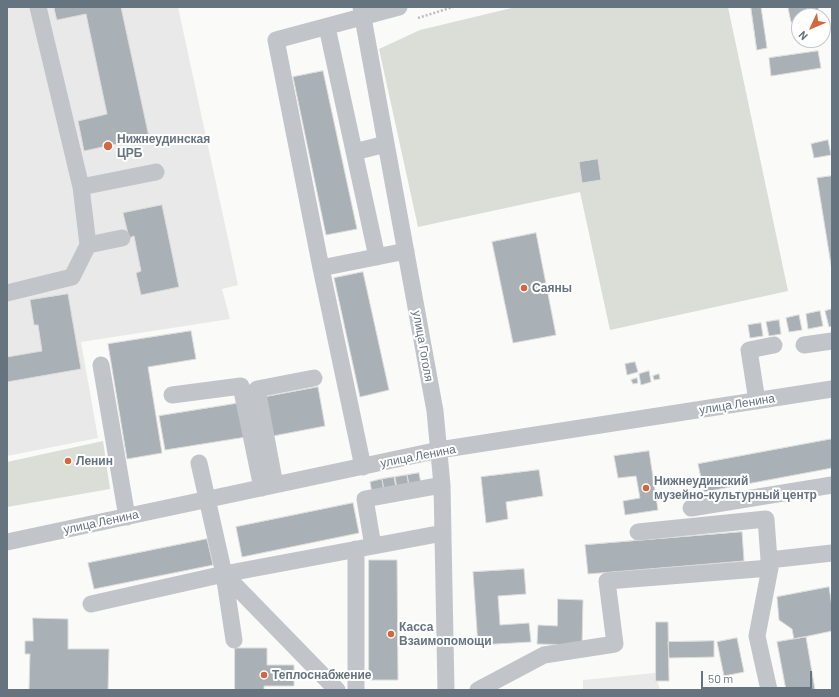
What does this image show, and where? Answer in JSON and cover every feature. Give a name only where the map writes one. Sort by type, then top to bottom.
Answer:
[{"type":"street","points":[[7,293],[72,278],[88,245],[81,187],[38,7]]},
{"type":"street","points":[[363,467],[321,268],[276,40],[327,27],[362,12],[399,7]]},
{"type":"street","name":"улица Гоголя","points":[[362,12],[435,411],[442,485],[446,690]]},
{"type":"street","points":[[327,27],[377,257]]},
{"type":"street","points":[[354,152],[386,144]]},
{"type":"street","points":[[81,187],[156,172]]},
{"type":"street","points":[[88,245],[122,238]]},
{"type":"street","points":[[321,268],[406,251]]},
{"type":"street","points":[[804,345],[832,341]]},
{"type":"street","points":[[757,401],[749,350],[774,345]]},
{"type":"street","points":[[101,365],[127,517]]},
{"type":"street","points":[[268,487],[258,390],[314,378]]},
{"type":"street","points":[[172,395],[241,386],[268,487]]},
{"type":"street","name":"улица Ленина","points":[[7,542],[439,450],[832,389]]},
{"type":"street","points":[[198,463],[224,574],[234,640]]},
{"type":"street","points":[[374,546],[365,499],[442,485]]},
{"type":"street","points":[[691,508],[832,485]]},
{"type":"street","points":[[638,532],[766,519],[769,564],[757,636],[769,690]]},
{"type":"street","points":[[91,604],[224,574],[443,533]]},
{"type":"street","points":[[356,549],[356,690]]},
{"type":"street","points":[[478,690],[544,655],[615,644],[607,580],[769,564],[832,553]]},
{"type":"street","points":[[224,574],[337,690]]},
{"type":"path","points":[[418,18],[453,7]]},
{"type":"shaded area","name":"Нижнеудинская ЦРБ","points":[[7,7],[178,7],[238,285],[222,289],[230,319],[81,342],[98,438],[7,456]]},
{"type":"shaded area","name":"Саяны","points":[[516,7],[728,7],[788,291],[610,330],[580,192],[418,227],[379,49],[420,30]]},
{"type":"shaded area","points":[[103,441],[110,489],[7,507],[7,462]]},
{"type":"shaded area","points":[[655,673],[660,690],[583,690],[583,680]]},
{"type":"building","points":[[54,7],[121,7],[149,137],[84,151],[78,121],[107,114],[86,14],[57,20]]},
{"type":"building","points":[[751,7],[761,7],[767,48],[757,50]]},
{"type":"building","points":[[818,7],[818,8],[791,8],[791,22],[788,8]]},
{"type":"building","points":[[818,51],[821,68],[771,76],[769,58]]},
{"type":"building","points":[[323,71],[357,229],[326,235],[293,77]]},
{"type":"building","points":[[828,140],[831,155],[814,158],[811,144]]},
{"type":"building","points":[[598,159],[601,180],[582,183],[579,162]]},
{"type":"building","points":[[832,176],[832,271],[817,178]]},
{"type":"building","points":[[162,205],[179,287],[141,295],[136,273],[141,271],[134,236],[129,238],[123,213]]},
{"type":"building","name":"Саяны","points":[[536,233],[556,335],[513,343],[492,242]]},
{"type":"building","points":[[363,272],[389,390],[360,397],[334,278]]},
{"type":"building","points":[[68,294],[81,369],[7,382],[7,357],[42,351],[38,325],[34,325],[30,300]]},
{"type":"building","points":[[832,309],[832,326],[829,327],[825,311]]},
{"type":"building","points":[[820,311],[823,326],[808,329],[806,314]]},
{"type":"building","points":[[799,315],[802,330],[789,332],[786,318]]},
{"type":"building","points":[[779,320],[781,334],[769,336],[766,322]]},
{"type":"building","points":[[761,323],[763,336],[750,338],[748,325]]},
{"type":"building","points":[[191,331],[196,359],[148,367],[162,453],[127,459],[108,344]]},
{"type":"building","points":[[635,362],[638,372],[627,375],[625,364]]},
{"type":"building","points":[[649,371],[651,382],[641,385],[639,374]]},
{"type":"building","points":[[659,374],[660,379],[654,380],[653,376]]},
{"type":"building","points":[[637,378],[638,383],[633,384],[631,380]]},
{"type":"building","points":[[318,387],[325,426],[273,436],[265,397]]},
{"type":"building","points":[[240,403],[246,437],[165,450],[159,416]]},
{"type":"building","points":[[832,439],[832,468],[704,492],[698,464]]},
{"type":"building","name":"Нижнеудинский музейно-культурный центр","points":[[649,451],[658,510],[625,515],[623,501],[640,498],[636,476],[618,478],[614,456]]},
{"type":"building","points":[[539,470],[543,496],[506,502],[508,519],[486,523],[481,477]]},
{"type":"building","points":[[419,473],[421,484],[409,486],[407,475]]},
{"type":"building","points":[[407,475],[409,486],[397,489],[395,477]]},
{"type":"building","points":[[394,477],[396,488],[384,491],[382,479]]},
{"type":"building","points":[[382,479],[384,491],[372,493],[370,482]]},
{"type":"building","points":[[353,503],[359,533],[242,557],[236,527]]},
{"type":"building","points":[[742,532],[744,561],[588,574],[585,545]]},
{"type":"building","points":[[207,539],[213,565],[94,589],[88,563]]},
{"type":"building","points":[[369,560],[397,560],[398,680],[369,680]]},
{"type":"building","points":[[524,569],[526,594],[498,596],[500,625],[529,623],[531,642],[478,645],[473,572]]},
{"type":"building","points":[[829,587],[832,607],[832,631],[794,639],[792,629],[779,620],[777,597]]},
{"type":"building","points":[[558,599],[583,600],[582,645],[537,644],[538,625],[557,626]]},
{"type":"building","points":[[33,618],[68,619],[68,649],[109,649],[108,690],[29,690],[30,654],[25,654],[25,641],[33,641]]},
{"type":"building","points":[[656,622],[668,622],[669,681],[656,681]]},
{"type":"building","points":[[806,637],[815,690],[786,690],[777,642]]},
{"type":"building","points":[[737,638],[744,672],[724,676],[717,642]]},
{"type":"building","points":[[714,641],[714,657],[669,658],[668,642]]},
{"type":"building","name":"Теплоснабжение","points":[[235,648],[267,648],[267,665],[294,665],[294,686],[264,686],[264,690],[235,690]]},
{"type":"place","name":"Нижнеудинская ЦРБ","points":[[108,146]]},
{"type":"place","name":"Саяны","points":[[524,288]]},
{"type":"place","name":"Ленин","points":[[68,461]]},
{"type":"place","name":"Нижнеудинский музейно-культурный центр","points":[[646,488]]},
{"type":"place","name":"Касса Взаимопомощи","points":[[391,634]]},
{"type":"place","name":"Теплоснабжение","points":[[264,675]]}]
